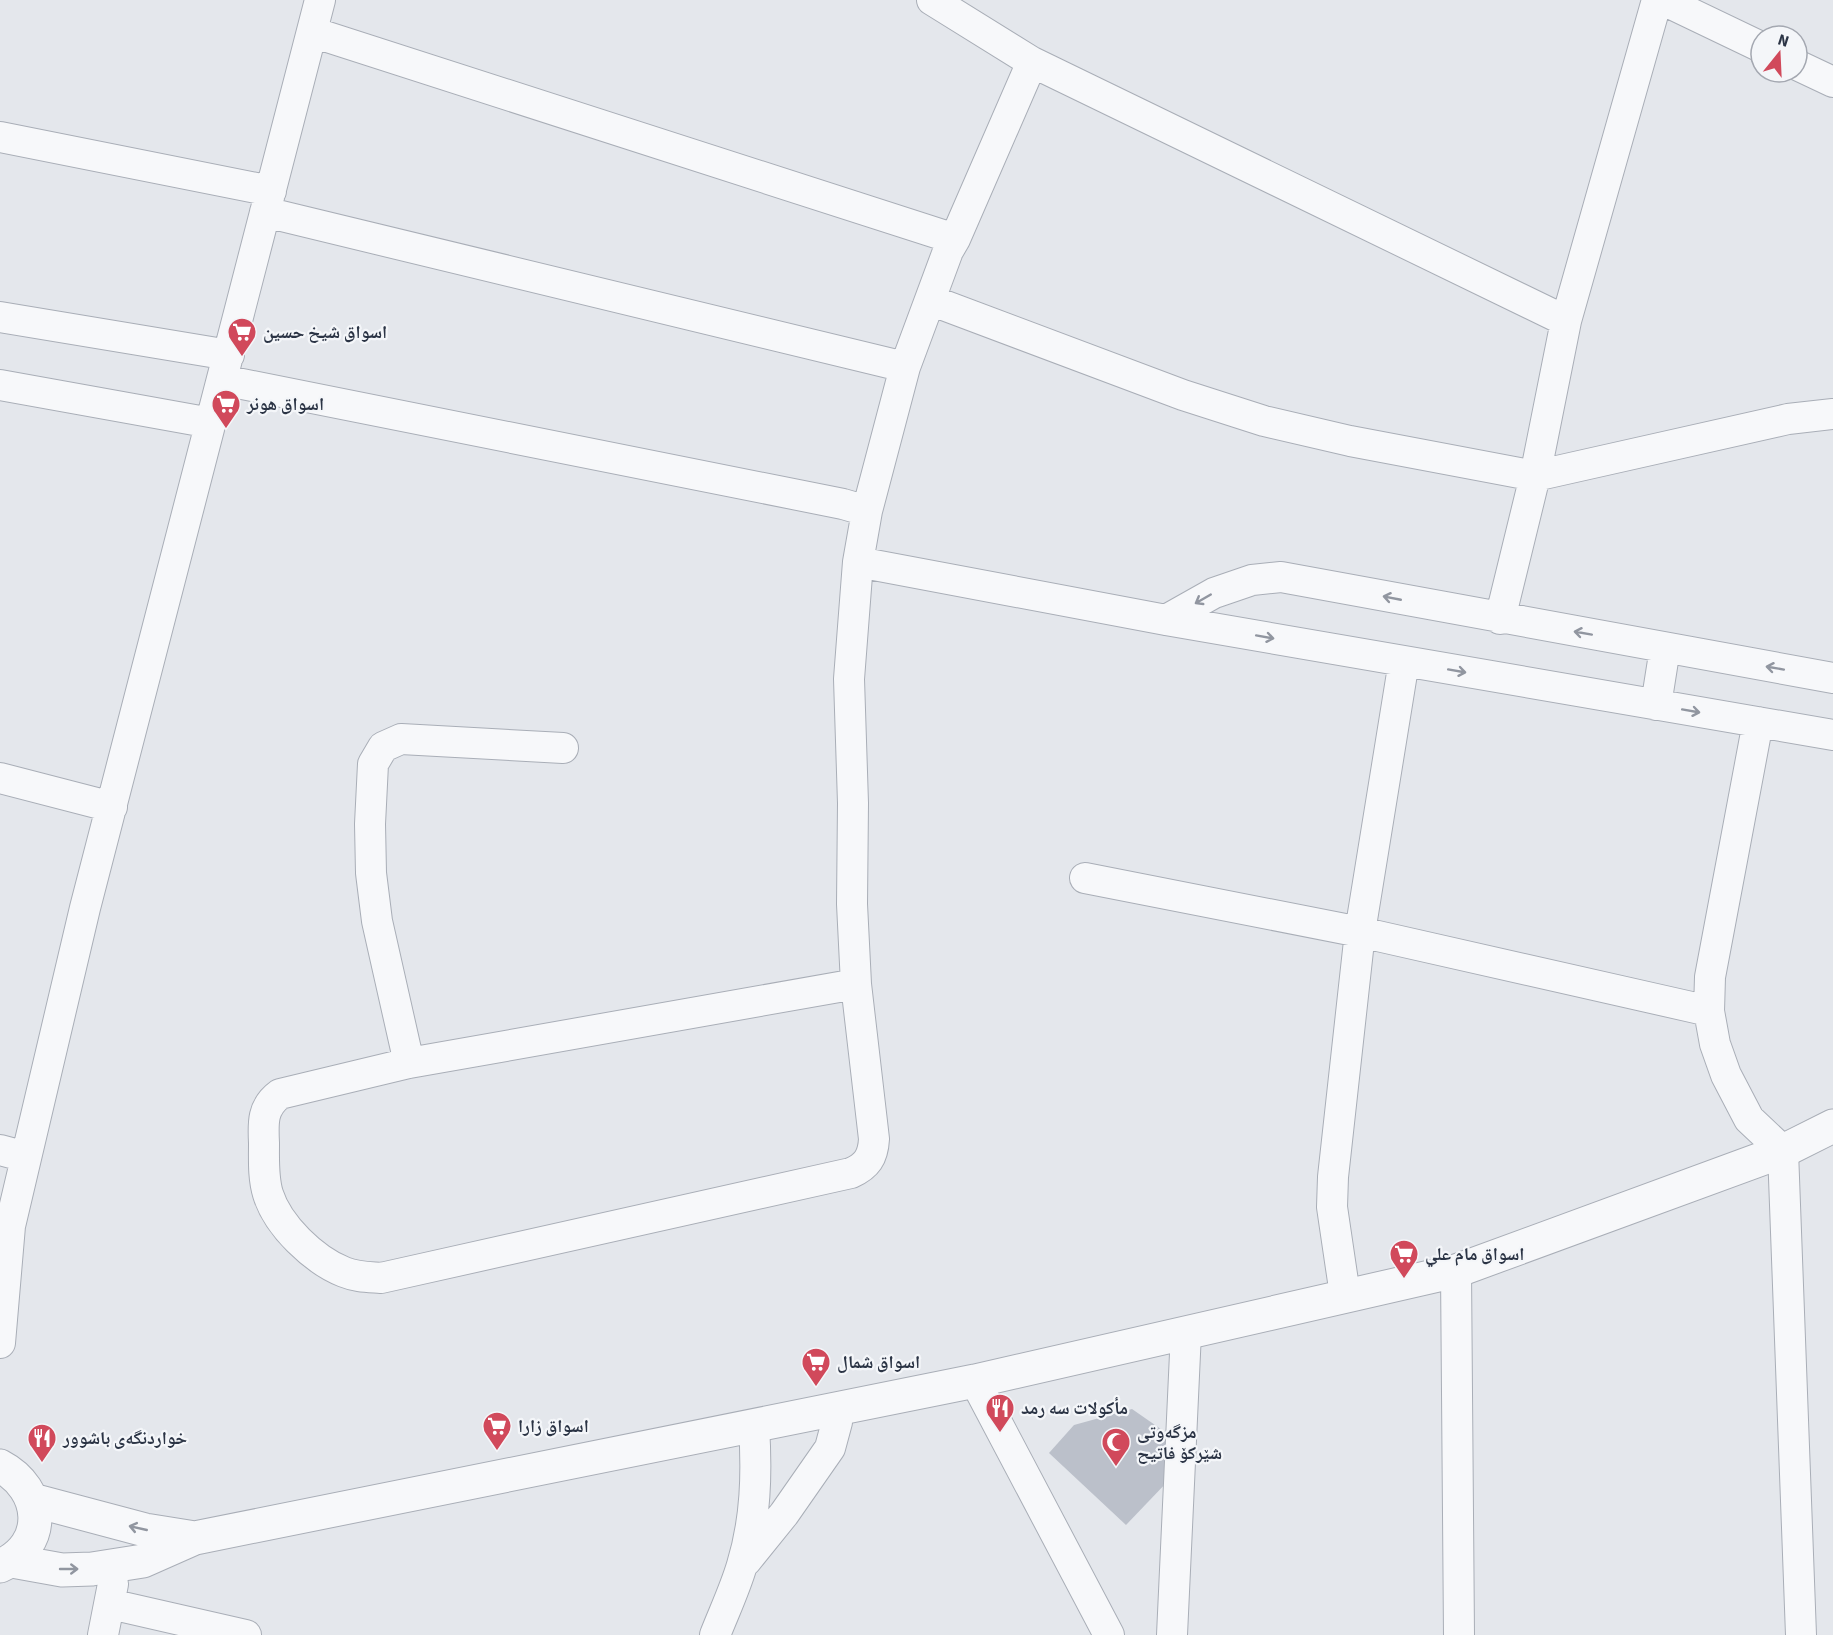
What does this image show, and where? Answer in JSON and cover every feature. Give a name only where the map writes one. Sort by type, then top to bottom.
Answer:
[{"type":"street","points":[[0,1343],[10,1226],[13,1154],[86,908],[320,0]]},
{"type":"street","points":[[932,0],[1032,62],[1566,321]]},
{"type":"street","points":[[1500,619],[1535,476],[1566,321],[1657,0]]},
{"type":"street","points":[[1663,0],[1749,41]]},
{"type":"street","points":[[312,32],[955,238]]},
{"type":"street","points":[[856,984],[410,1063],[280,1094],[266,1108],[263,1117],[264,1176],[273,1208],[287,1227],[317,1256],[331,1266],[346,1273],[381,1278],[851,1173],[869,1161],[874,1139],[856,984],[852,904],[853,803],[849,679],[858,562],[867,511],[905,367],[948,251],[1032,62]]},
{"type":"street","points":[[1809,71],[1833,82]]},
{"type":"street","points":[[0,137],[268,202],[905,367]]},
{"type":"street","points":[[930,300],[1183,395],[1264,421],[1350,441],[1535,476],[1753,426],[1833,414]]},
{"type":"street","points":[[0,317],[867,511]]},
{"type":"street","points":[[0,385],[211,423]]},
{"type":"street","points":[[858,562],[1166,620],[1833,735]]},
{"type":"street","points":[[1166,620],[1214,593],[1252,580],[1281,577],[1500,619],[1833,678]]},
{"type":"street","points":[[1656,705],[1665,648]]},
{"type":"street","points":[[1345,1295],[1332,1207],[1333,1177],[1360,932],[1404,662]]},
{"type":"street","points":[[1758,722],[1710,977],[1709,1011],[1714,1044],[1726,1075],[1749,1119],[1783,1151],[1802,1635]]},
{"type":"street","points":[[410,1063],[377,921],[371,873],[370,824],[374,764],[378,755],[383,747],[402,739],[562,748]]},
{"type":"street","points":[[0,778],[112,807]]},
{"type":"street","points":[[1085,878],[1360,932],[1709,1011]]},
{"type":"street","points":[[6,1563],[62,1570],[92,1569],[143,1561],[195,1538],[975,1381],[1456,1271],[1783,1151],[1833,1126]]},
{"type":"street","points":[[1456,1271],[1459,1635]]},
{"type":"street","points":[[1172,1635],[1186,1332]]},
{"type":"street","points":[[975,1381],[1109,1635]]},
{"type":"street","points":[[742,1566],[784,1514],[830,1448],[835,1436],[837,1408]]},
{"type":"street","points":[[715,1635],[742,1566],[753,1510],[756,1463],[754,1426]]},
{"type":"street","points":[[0,1466],[15,1474],[26,1486],[32,1500],[35,1518],[32,1534],[24,1549],[6,1563]]},
{"type":"street","points":[[32,1500],[145,1530],[195,1538]]},
{"type":"street","points":[[104,1635],[116,1566]]},
{"type":"street","points":[[110,1604],[246,1635]]},
{"type":"building","name":"مزگەوتی شێرکۆ فاتیح","points":[[1132,1409],[1168,1434],[1169,1480],[1126,1525],[1049,1453],[1074,1425]]},
{"type":"place","name":"اسواق شيخ حسين","points":[[242,358]]},
{"type":"place","name":"اسواق هونر","points":[[226,430]]},
{"type":"place","name":"اسواق مام علي","points":[[1404,1280]]},
{"type":"place","name":"اسواق شمال","points":[[816,1388]]},
{"type":"place","name":"مأكولات سه رمد","points":[[1000,1434]]},
{"type":"place","name":"اسواق زارا","points":[[497,1452]]},
{"type":"place","name":"خواردنگەی باشوور","points":[[42,1464]]},
{"type":"place","name":"مزگەوتی شێرکۆ فاتیح","points":[[1116,1468]]}]
